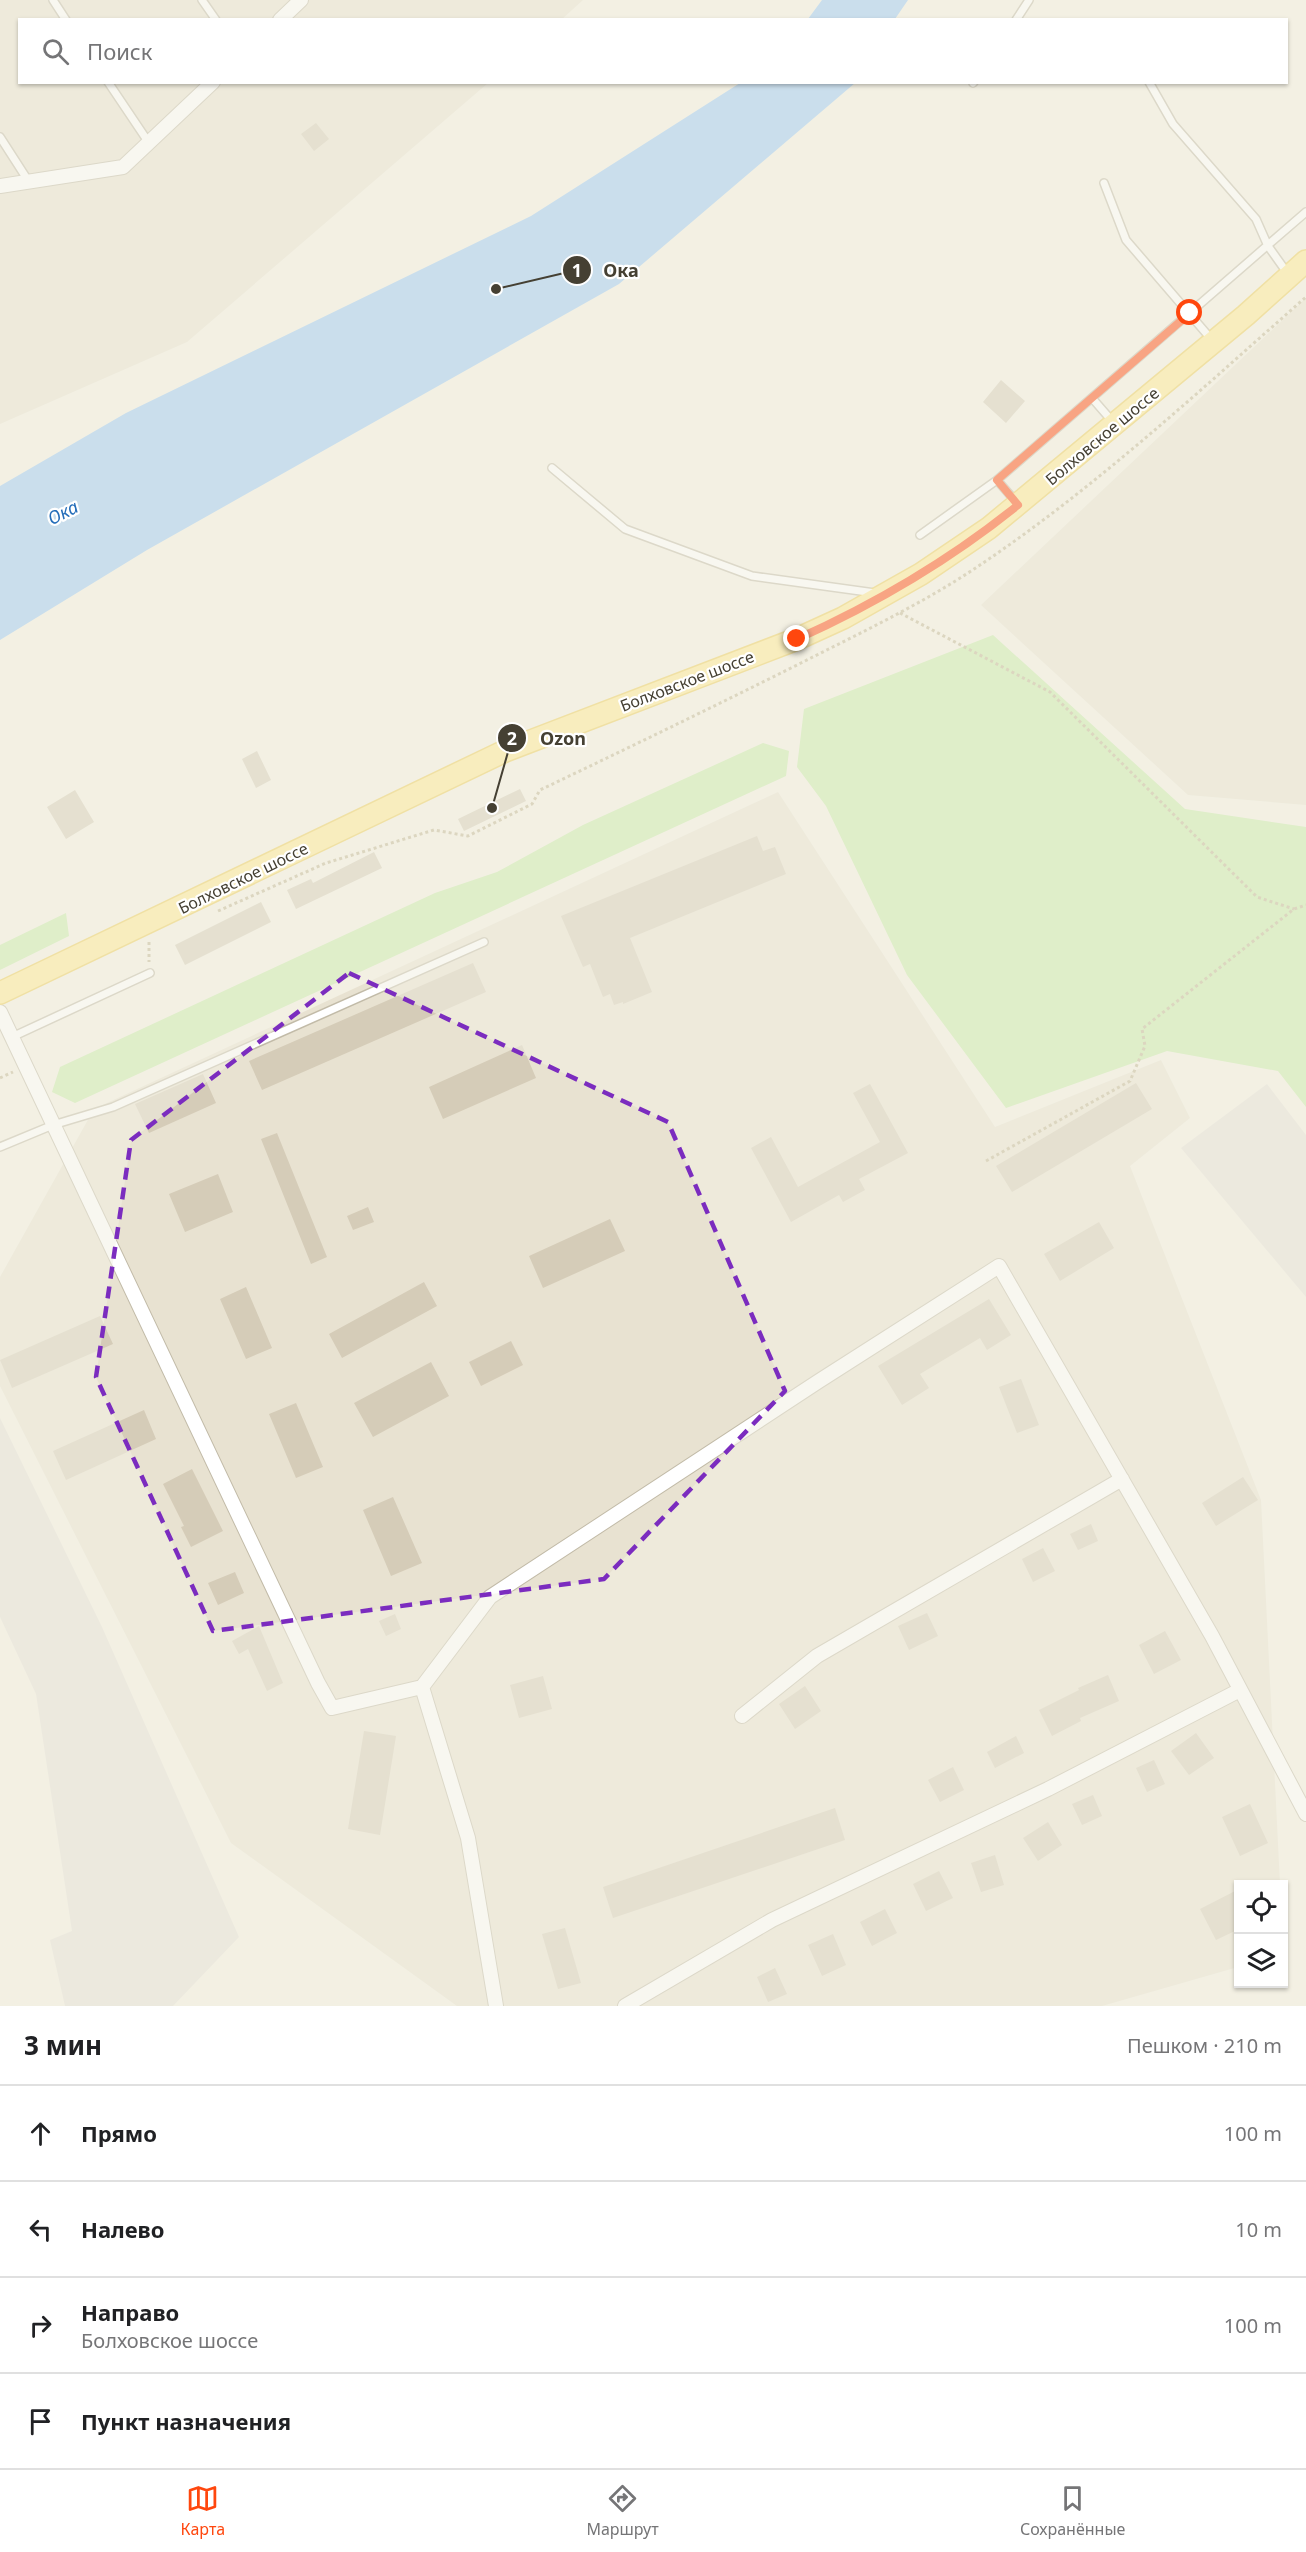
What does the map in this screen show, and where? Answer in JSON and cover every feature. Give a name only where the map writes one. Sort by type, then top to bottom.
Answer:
[{"type":"main road","name":"Болховское шоссе","points":[[0,993],[505,751],[797,639],[887,595],[954,553],[1018,505],[1306,261]]},
{"type":"street","points":[[282,18],[301,0]]},
{"type":"street","points":[[0,186],[123,167],[211,84]]},
{"type":"street","points":[[0,1012],[318,1683],[332,1708],[422,1688],[490,1597],[999,1266],[1122,1479],[1240,1690],[1306,1814]]},
{"type":"street","points":[[742,1716],[817,1656],[1122,1479]]},
{"type":"street","points":[[422,1688],[468,1838],[496,2006]]},
{"type":"street","points":[[625,2006],[772,1920],[1048,1789],[1240,1690]]},
{"type":"lane","points":[[52,0],[65,18]]},
{"type":"lane","points":[[202,0],[215,18]]},
{"type":"lane","points":[[1017,18],[1029,0]]},
{"type":"lane","points":[[109,84],[149,143]]},
{"type":"lane","points":[[1150,84],[1173,123],[1256,219],[1268,246],[1290,276]]},
{"type":"lane","points":[[0,137],[29,182]]},
{"type":"lane","points":[[1104,183],[1126,240],[1214,341]]},
{"type":"lane","points":[[920,535],[997,480],[1306,212]]},
{"type":"lane","points":[[1092,399],[1115,425]]},
{"type":"lane","points":[[552,468],[625,529],[753,576],[887,595]]},
{"type":"lane","points":[[997,480],[1018,505]]},
{"type":"lane","points":[[0,1147],[53,1125],[113,1107],[484,942]]},
{"type":"lane","points":[[12,1037],[150,973]]},
{"type":"path","points":[[900,613],[1050,692],[1257,897],[1294,909]]},
{"type":"path","points":[[211,914],[326,863],[434,830]]},
{"type":"path","points":[[986,1161],[1130,1081],[1145,1046],[1142,1029],[1294,909],[1306,905]]},
{"type":"path","points":[[150,973],[148,942],[159,938]]},
{"type":"highlighted area","points":[[349,973],[668,1122],[785,1391],[604,1579],[213,1631],[96,1377],[131,1140]]},
{"type":"shaded area","points":[[0,0],[583,0],[563,18],[18,18],[18,84],[487,84],[187,342],[0,424]]},
{"type":"shaded area","points":[[1306,298],[1306,805],[1188,795],[981,605]]},
{"type":"shaded area","points":[[778,792],[995,1127],[1161,1060],[1190,1118],[1130,1166],[1261,1500],[1280,1880],[1234,1880],[1234,1968],[1102,2006],[457,2006],[231,1843],[0,1386],[0,1277],[94,1109]]},
{"type":"shaded area","points":[[1267,1084],[1306,1135],[1306,1297],[1181,1148]]},
{"type":"shaded area","points":[[0,1418],[102,1627],[239,1937],[173,2006],[65,2006],[50,1940],[72,1931],[36,1694],[0,1617]]},
{"type":"green space","points":[[993,635],[1185,809],[1306,827],[1306,1107],[1278,1071],[1167,1051],[1006,1108],[907,975],[826,806],[797,767],[804,709]]},
{"type":"green space","points":[[763,743],[789,751],[786,776],[75,1103],[52,1092],[60,1067],[435,893],[497,872],[583,825]]},
{"type":"green space","points":[[66,913],[69,936],[0,970],[0,945]]},
{"type":"water","points":[[822,0],[908,0],[896,18],[809,18]]},
{"type":"water","points":[[738,84],[854,84],[619,284],[147,550],[0,640],[0,486],[126,413],[531,216]]},
{"type":"building","points":[[316,123],[329,139],[314,151],[301,134]]},
{"type":"building","points":[[1001,380],[1025,401],[1006,423],[983,402]]},
{"type":"building","points":[[257,751],[271,780],[256,788],[242,759]]},
{"type":"building","points":[[520,789],[526,801],[464,831],[458,819]]},
{"type":"building","points":[[75,790],[94,822],[66,839],[47,807]]},
{"type":"building","points":[[757,836],[763,851],[775,847],[786,874],[630,938],[652,992],[623,1004],[623,1002],[614,1005],[610,994],[603,997],[590,964],[583,967],[561,916]]},
{"type":"building","points":[[374,852],[382,868],[296,909],[287,890],[311,879],[313,883]]},
{"type":"building","points":[[261,902],[271,922],[185,965],[175,945]]},
{"type":"building","points":[[473,963],[486,992],[262,1090],[249,1061]]},
{"type":"building","points":[[522,1045],[536,1078],[443,1119],[429,1087]]},
{"type":"building","points":[[203,1074],[216,1103],[149,1133],[135,1104]]},
{"type":"building","points":[[1136,1083],[1152,1109],[1012,1192],[996,1166]]},
{"type":"building","points":[[870,1084],[908,1153],[859,1179],[865,1190],[843,1202],[839,1195],[791,1222],[751,1148],[771,1137],[798,1187],[880,1142],[853,1093]]},
{"type":"building","points":[[277,1133],[327,1257],[311,1264],[261,1139]]},
{"type":"building","points":[[218,1174],[233,1212],[185,1232],[169,1194]]},
{"type":"building","points":[[368,1207],[374,1222],[353,1230],[347,1216]]},
{"type":"building","points":[[610,1219],[625,1251],[543,1288],[529,1256]]},
{"type":"building","points":[[1099,1222],[1114,1248],[1060,1281],[1044,1254]]},
{"type":"building","points":[[424,1282],[437,1306],[342,1358],[329,1334]]},
{"type":"building","points":[[246,1287],[272,1348],[246,1359],[220,1299]]},
{"type":"building","points":[[989,1299],[1011,1335],[987,1350],[980,1338],[920,1374],[929,1388],[902,1405],[878,1366]]},
{"type":"building","points":[[100,1316],[113,1344],[12,1388],[0,1360]]},
{"type":"building","points":[[511,1341],[523,1365],[481,1386],[469,1362]]},
{"type":"building","points":[[431,1362],[449,1396],[373,1437],[354,1403]]},
{"type":"building","points":[[1021,1379],[1039,1425],[1017,1433],[999,1387]]},
{"type":"building","points":[[296,1403],[323,1467],[296,1478],[269,1414]]},
{"type":"building","points":[[144,1410],[156,1439],[66,1480],[53,1451]]},
{"type":"building","points":[[192,1469],[223,1531],[191,1547],[181,1527],[184,1526],[163,1484]]},
{"type":"building","points":[[1243,1477],[1258,1500],[1216,1526],[1202,1503]]},
{"type":"building","points":[[393,1497],[422,1563],[391,1576],[363,1510]]},
{"type":"building","points":[[1091,1524],[1098,1541],[1078,1550],[1070,1534]]},
{"type":"building","points":[[1043,1548],[1055,1571],[1033,1582],[1022,1559]]},
{"type":"building","points":[[235,1572],[244,1593],[218,1605],[208,1583]]},
{"type":"building","points":[[927,1613],[938,1636],[909,1650],[898,1626]]},
{"type":"building","points":[[395,1614],[401,1629],[386,1636],[379,1621]]},
{"type":"building","points":[[259,1626],[283,1683],[267,1691],[248,1649],[239,1654],[232,1641]]},
{"type":"building","points":[[1165,1631],[1181,1660],[1154,1674],[1139,1645]]},
{"type":"building","points":[[1108,1675],[1119,1701],[1080,1718],[1081,1721],[1052,1736],[1039,1710],[1079,1690],[1078,1688]]},
{"type":"building","points":[[543,1676],[552,1709],[519,1718],[510,1685]]},
{"type":"building","points":[[805,1686],[821,1711],[795,1729],[779,1704]]},
{"type":"building","points":[[364,1731],[396,1736],[380,1835],[348,1829]]},
{"type":"building","points":[[1196,1733],[1214,1758],[1189,1775],[1171,1751]]},
{"type":"building","points":[[1016,1736],[1024,1753],[995,1768],[987,1752]]},
{"type":"building","points":[[1154,1760],[1165,1784],[1147,1792],[1136,1768]]},
{"type":"building","points":[[953,1767],[964,1790],[940,1802],[928,1780]]},
{"type":"building","points":[[1093,1795],[1102,1816],[1082,1825],[1072,1804]]},
{"type":"building","points":[[1250,1804],[1268,1843],[1240,1856],[1222,1817]]},
{"type":"building","points":[[835,1808],[845,1840],[613,1918],[603,1887]]},
{"type":"building","points":[[1048,1822],[1062,1845],[1038,1861],[1023,1838]]},
{"type":"building","points":[[995,1855],[1004,1885],[981,1892],[971,1863]]},
{"type":"building","points":[[939,1871],[953,1898],[926,1911],[913,1884]]},
{"type":"building","points":[[1234,1892],[1234,1931],[1216,1940],[1200,1909]]},
{"type":"building","points":[[885,1909],[897,1933],[872,1946],[860,1922]]},
{"type":"building","points":[[565,1928],[581,1983],[558,1989],[542,1934]]},
{"type":"building","points":[[833,1934],[846,1965],[822,1976],[808,1945]]},
{"type":"building","points":[[775,1968],[787,1994],[768,2002],[757,1977]]},
{"type":"place","name":"Ока","points":[[496,289]]},
{"type":"place","name":"Ozon","points":[[492,808]]},
{"type":"route","points":[[797,639],[887,595],[954,553],[1018,505],[997,480],[1190,313]]}]
